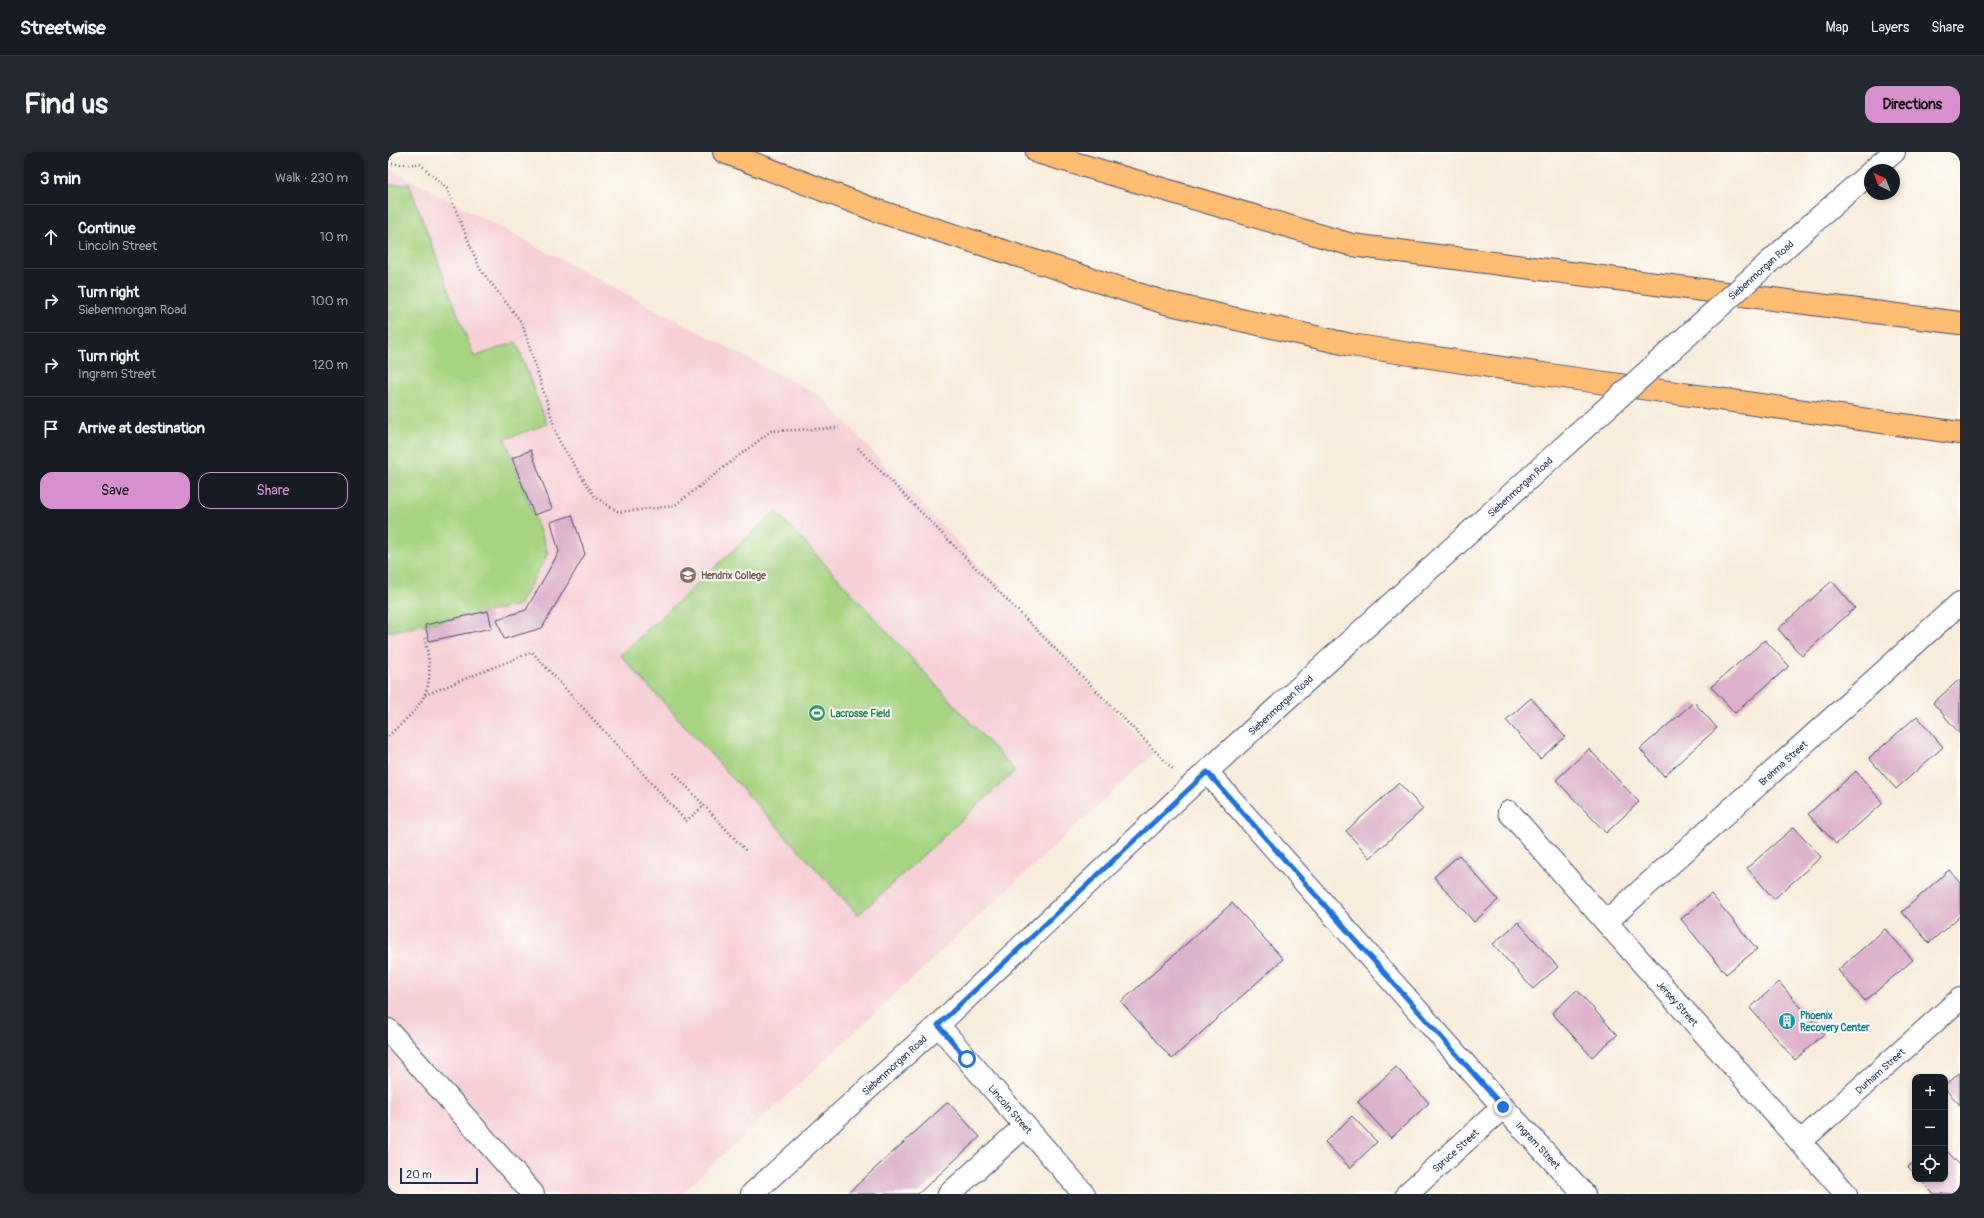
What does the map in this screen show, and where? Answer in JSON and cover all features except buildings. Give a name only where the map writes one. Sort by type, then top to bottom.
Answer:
[{"type":"highway","points":[[724,152],[875,210],[1166,303],[1350,346],[1549,376],[1960,433]]},
{"type":"highway","points":[[1036,152],[1352,245],[1960,323]]},
{"type":"street","points":[[1880,164],[1894,152]]},
{"type":"street","name":"Siebenmorgan Road","points":[[752,1194],[938,1025],[1190,787],[1558,451],[1864,178]]},
{"type":"street","name":"Brahma Street","points":[[1606,922],[1960,603]]},
{"type":"street","name":"Ingram Street","points":[[1207,772],[1503,1107],[1584,1194]]},
{"type":"street","name":"Jersey Street","points":[[1509,812],[1846,1194]]},
{"type":"street","name":"Durham Street","points":[[1800,1142],[1960,999]]},
{"type":"street","name":"Lincoln Street","points":[[938,1025],[1084,1194]]},
{"type":"street","points":[[388,1030],[533,1194]]},
{"type":"street","name":"Spruce Street","points":[[1407,1194],[1503,1107]]},
{"type":"street","points":[[949,1194],[1025,1126]]},
{"type":"path","points":[[388,164],[420,164],[447,189],[480,269],[522,323],[559,442],[595,497],[619,512],[674,506],[771,430],[839,428]]},
{"type":"path","points":[[858,448],[1190,787]]},
{"type":"path","points":[[388,736],[418,708],[425,695],[429,678],[430,662],[424,636]]},
{"type":"path","points":[[425,695],[532,652],[686,821],[704,806]]},
{"type":"path","points":[[674,773],[747,852]]},
{"type":"shaded area","name":"Hendrix College","points":[[388,168],[822,397],[1154,753],[681,1194],[388,1194]]},
{"type":"green space","points":[[409,184],[474,357],[516,342],[547,424],[505,439],[548,553],[519,605],[388,632],[388,185]]},
{"type":"green space","name":"Lacrosse Field","points":[[776,511],[1015,771],[858,915],[620,655]]},
{"type":"place","name":"Hendrix College","points":[[688,575]]},
{"type":"place","name":"Lacrosse Field","points":[[817,713]]},
{"type":"place","name":"Phoenix Recovery Center","points":[[1787,1021]]},
{"type":"route","points":[[967,1059],[938,1025],[1207,772],[1503,1107]]}]
